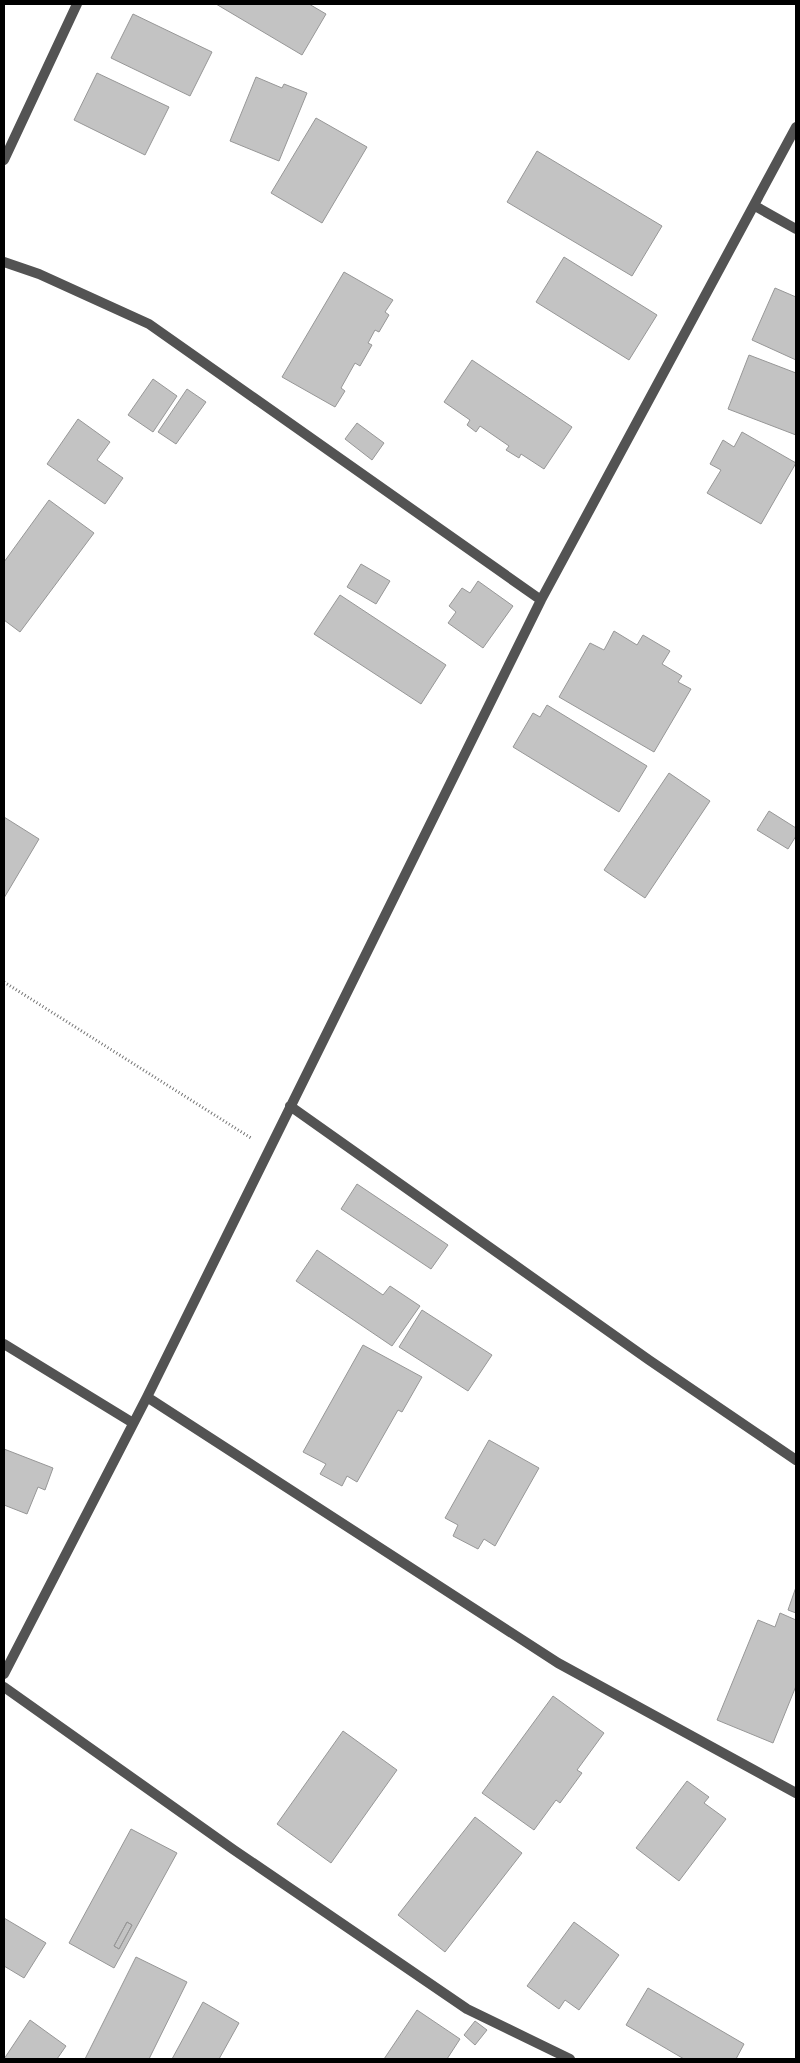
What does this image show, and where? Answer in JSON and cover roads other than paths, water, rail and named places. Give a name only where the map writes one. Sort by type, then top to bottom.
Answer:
[{"type":"street","points":[[4,160],[77,4]]},
{"type":"street","points":[[4,1674],[146,1397],[541,600],[796,127]]},
{"type":"street","points":[[755,206],[796,229]]},
{"type":"street","points":[[4,262],[39,274],[149,324],[541,600]]},
{"type":"street","points":[[290,1106],[649,1360],[796,1460]]},
{"type":"street","points":[[4,1344],[133,1422]]},
{"type":"street","points":[[146,1397],[558,1663],[796,1793]]},
{"type":"street","points":[[4,1687],[234,1850],[467,2009],[570,2059]]}]
